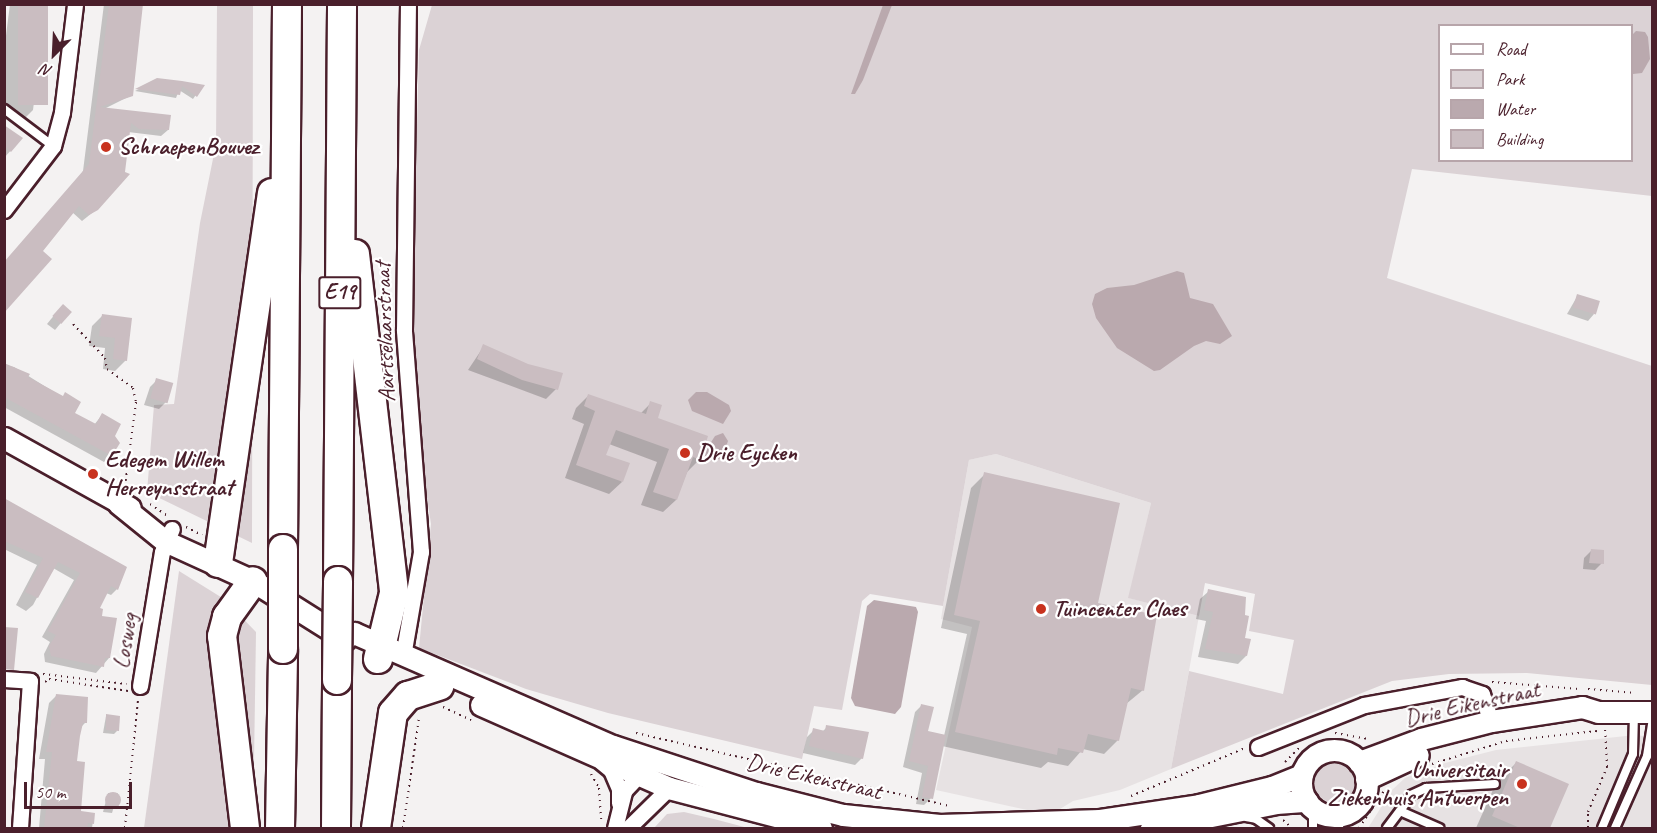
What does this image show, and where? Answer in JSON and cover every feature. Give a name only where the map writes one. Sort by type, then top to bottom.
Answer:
[{"type":"highway","name":"E19","points":[[280,828],[287,4]]},
{"type":"highway","name":"E19","points":[[336,828],[342,4]]},
{"type":"highway","points":[[218,563],[261,253],[286,112]]},
{"type":"highway","points":[[341,130],[394,593],[388,654]]},
{"type":"highway","points":[[245,828],[222,636],[227,617],[253,581]]},
{"type":"highway","points":[[376,828],[393,713],[408,696],[439,686]]},
{"type":"street","points":[[4,210],[53,146],[62,112],[75,4]]},
{"type":"street","name":"Aartselaarstraat","points":[[388,654],[422,552],[404,330],[408,4]]},
{"type":"street","name":"Drie Eikenstraat","points":[[4,438],[121,495],[169,535],[253,581],[338,633],[354,633],[439,686],[590,764],[669,788],[821,828]]},
{"type":"street","name":"Losweg","points":[[140,686],[169,535]]},
{"type":"street","name":"Drie Eikenstraat","points":[[388,654],[581,733],[730,784],[843,815],[909,823],[980,827],[1066,823],[1159,813],[1272,787],[1302,775]]},
{"type":"street","points":[[4,679],[30,686],[20,828]]},
{"type":"street","points":[[1258,747],[1364,705],[1471,688],[1482,694],[1491,721]]},
{"type":"street","name":"Drie Eikenstraat","points":[[1362,770],[1394,763],[1461,740],[1541,723],[1602,721],[1642,706]]},
{"type":"street","name":"Drie Eikenstraat","points":[[1362,770],[1421,739],[1491,721],[1582,707],[1602,721]]},
{"type":"street","points":[[1151,828],[1230,813],[1311,812],[1330,816],[1347,824],[1361,802],[1362,770],[1349,754],[1325,752],[1308,763],[1302,775],[1311,812]]},
{"type":"street","points":[[590,764],[611,770],[619,789],[618,803]]},
{"type":"street","points":[[608,828],[618,803],[637,777],[654,771],[709,786],[730,784]]},
{"type":"street","points":[[628,828],[669,788]]},
{"type":"lane","points":[[4,109],[53,146]]},
{"type":"lane","points":[[1602,828],[1633,754],[1642,706]]},
{"type":"lane","points":[[1615,828],[1647,756],[1653,723]]},
{"type":"lane","points":[[1387,828],[1411,795],[1426,788],[1495,784]]},
{"type":"lane","points":[[1400,811],[1439,828]]},
{"type":"lane","points":[[1230,813],[1239,818],[1256,819],[1269,828]]},
{"type":"path","points":[[73,324],[105,357],[107,369],[133,388],[136,402],[121,495]]},
{"type":"path","name":"Losweg","points":[[30,686],[47,672],[140,686]]},
{"type":"path","points":[[30,686],[49,679],[139,692],[125,828]]},
{"type":"path","points":[[1471,688],[1477,682],[1572,688],[1642,706]]},
{"type":"path","points":[[404,828],[406,786],[420,709]]},
{"type":"path","points":[[1588,828],[1588,812],[1607,767],[1602,721]]},
{"type":"path","points":[[1421,768],[1506,741],[1575,732]]},
{"type":"path","points":[[634,733],[953,807]]},
{"type":"path","points":[[1130,796],[1253,744],[1258,747]]},
{"type":"path","points":[[590,764],[599,788],[608,828]]},
{"type":"path","points":[[1347,824],[1391,783]]},
{"type":"path","points":[[1280,817],[1292,828]]},
{"type":"shaded area","points":[[996,454],[1151,503],[1129,598],[1199,616],[1171,769],[1120,790],[1073,801],[1060,809],[1032,811],[936,790],[972,627],[941,619],[969,460]]},
{"type":"shaded area","name":"Universitair Ziekenhuis Antwerpen","points":[[1635,735],[1652,737],[1652,828],[1368,828],[1392,790],[1405,778],[1445,763],[1496,750]]},
{"type":"green space","points":[[217,5],[253,5],[252,543],[147,492],[154,405],[174,404],[200,223],[216,144]]},
{"type":"green space","name":"Drie Eycken","points":[[432,5],[1652,5],[1652,196],[1412,169],[1387,278],[1652,366],[1652,685],[1527,673],[1449,674],[1392,681],[1171,769],[1189,671],[1283,694],[1294,640],[1249,631],[1255,594],[1205,583],[1199,616],[1128,598],[1151,503],[996,454],[969,460],[943,606],[870,594],[862,601],[842,710],[814,706],[802,759],[608,713],[526,689],[419,648],[431,524],[419,444],[414,323],[419,50]]},
{"type":"green space","points":[[179,571],[224,599],[256,632],[253,828],[144,828]]},
{"type":"green space","points":[[1335,761],[1343,762],[1350,767],[1355,774],[1355,790],[1350,797],[1343,802],[1335,803],[1327,802],[1320,797],[1315,790],[1314,782],[1315,774],[1320,767],[1327,762]]},
{"type":"green space","points":[[684,812],[748,828],[654,828],[667,814]]},
{"type":"water","points":[[883,5],[892,5],[863,80],[855,94],[851,94]]},
{"type":"water","points":[[1636,31],[1645,32],[1648,37],[1650,59],[1642,73],[1633,74],[1633,34]]},
{"type":"water","points":[[1177,271],[1184,273],[1190,298],[1213,304],[1232,336],[1220,344],[1206,341],[1194,346],[1160,370],[1154,371],[1117,348],[1096,318],[1092,304],[1095,294],[1107,288],[1134,285]]},
{"type":"water","points":[[696,392],[707,392],[729,405],[731,411],[723,424],[692,411],[688,400]]},
{"type":"water","points":[[723,433],[728,441],[722,458],[711,461],[705,456],[706,450],[715,436]]},
{"type":"water","points":[[874,600],[916,607],[918,612],[901,707],[895,714],[855,706],[851,698],[867,606]]},
{"type":"building","points":[[18,4],[48,4],[48,105],[18,105]]},
{"type":"building","points":[[109,4],[143,4],[133,96],[100,107],[171,115],[169,130],[139,129],[131,123],[125,172],[130,174],[98,210],[89,215],[79,206],[43,251],[52,259],[4,313],[4,262],[89,164]]},
{"type":"building","points":[[157,78],[205,85],[197,97],[182,86],[180,95],[135,89]]},
{"type":"building","points":[[4,125],[23,138],[11,152],[4,146]]},
{"type":"building","points":[[1577,294],[1600,301],[1596,314],[1573,307]]},
{"type":"building","points":[[63,304],[72,312],[61,324],[52,316]]},
{"type":"building","points":[[102,314],[132,318],[127,361],[113,359],[115,338],[99,336]]},
{"type":"building","points":[[483,344],[528,364],[563,373],[558,390],[522,380],[477,359]]},
{"type":"building","points":[[4,363],[30,374],[28,377],[63,396],[65,392],[81,402],[75,413],[96,424],[102,413],[121,424],[115,436],[120,443],[112,456],[4,397]]},
{"type":"building","points":[[156,378],[173,383],[168,403],[150,398]]},
{"type":"building","name":"Drie Eycken","points":[[588,394],[646,414],[650,401],[662,405],[658,418],[708,436],[701,460],[693,457],[677,500],[653,492],[669,449],[616,430],[606,455],[630,463],[623,482],[576,465],[595,411],[584,406]]},
{"type":"building","name":"Tuincenter Claes","points":[[984,472],[1120,503],[1098,603],[1157,615],[1144,691],[1131,688],[1119,741],[1088,734],[1083,753],[1058,748],[1057,755],[955,732],[980,621],[954,615]]},
{"type":"building","points":[[4,498],[127,567],[118,590],[111,586],[100,608],[103,609],[102,616],[117,618],[110,658],[105,658],[104,667],[51,656],[49,646],[56,635],[48,631],[80,573],[58,562],[38,598],[25,592],[43,558],[4,541]]},
{"type":"building","points":[[1591,549],[1604,550],[1604,564],[1589,563]]},
{"type":"building","points":[[1208,589],[1246,597],[1245,615],[1249,616],[1245,638],[1251,639],[1247,656],[1205,649],[1213,612],[1204,610]]},
{"type":"building","points":[[4,627],[18,628],[14,670],[4,669]]},
{"type":"building","points":[[56,694],[88,697],[87,723],[83,723],[77,761],[85,762],[81,811],[95,813],[94,824],[88,823],[87,828],[44,828],[52,752],[46,752]]},
{"type":"building","points":[[921,704],[934,707],[928,731],[946,735],[933,799],[922,797],[928,766],[909,761]]},
{"type":"building","points":[[106,714],[120,716],[119,731],[106,730]]},
{"type":"building","points":[[826,725],[869,732],[863,759],[809,746],[813,728],[825,731]]},
{"type":"building","points":[[1516,761],[1569,784],[1550,828],[1520,828],[1492,816]]},
{"type":"building","points":[[110,792],[116,792],[121,800],[119,806],[110,808],[105,803],[105,797]]},
{"type":"place","name":"SchraepenBouvez","points":[[106,147]]},
{"type":"place","name":"Drie Eycken","points":[[685,453]]},
{"type":"place","name":"Edegem Willem Herreynsstraat","points":[[93,474]]},
{"type":"place","name":"Tuincenter Claes","points":[[1041,609]]},
{"type":"place","name":"Universitair Ziekenhuis Antwerpen","points":[[1522,784]]}]
